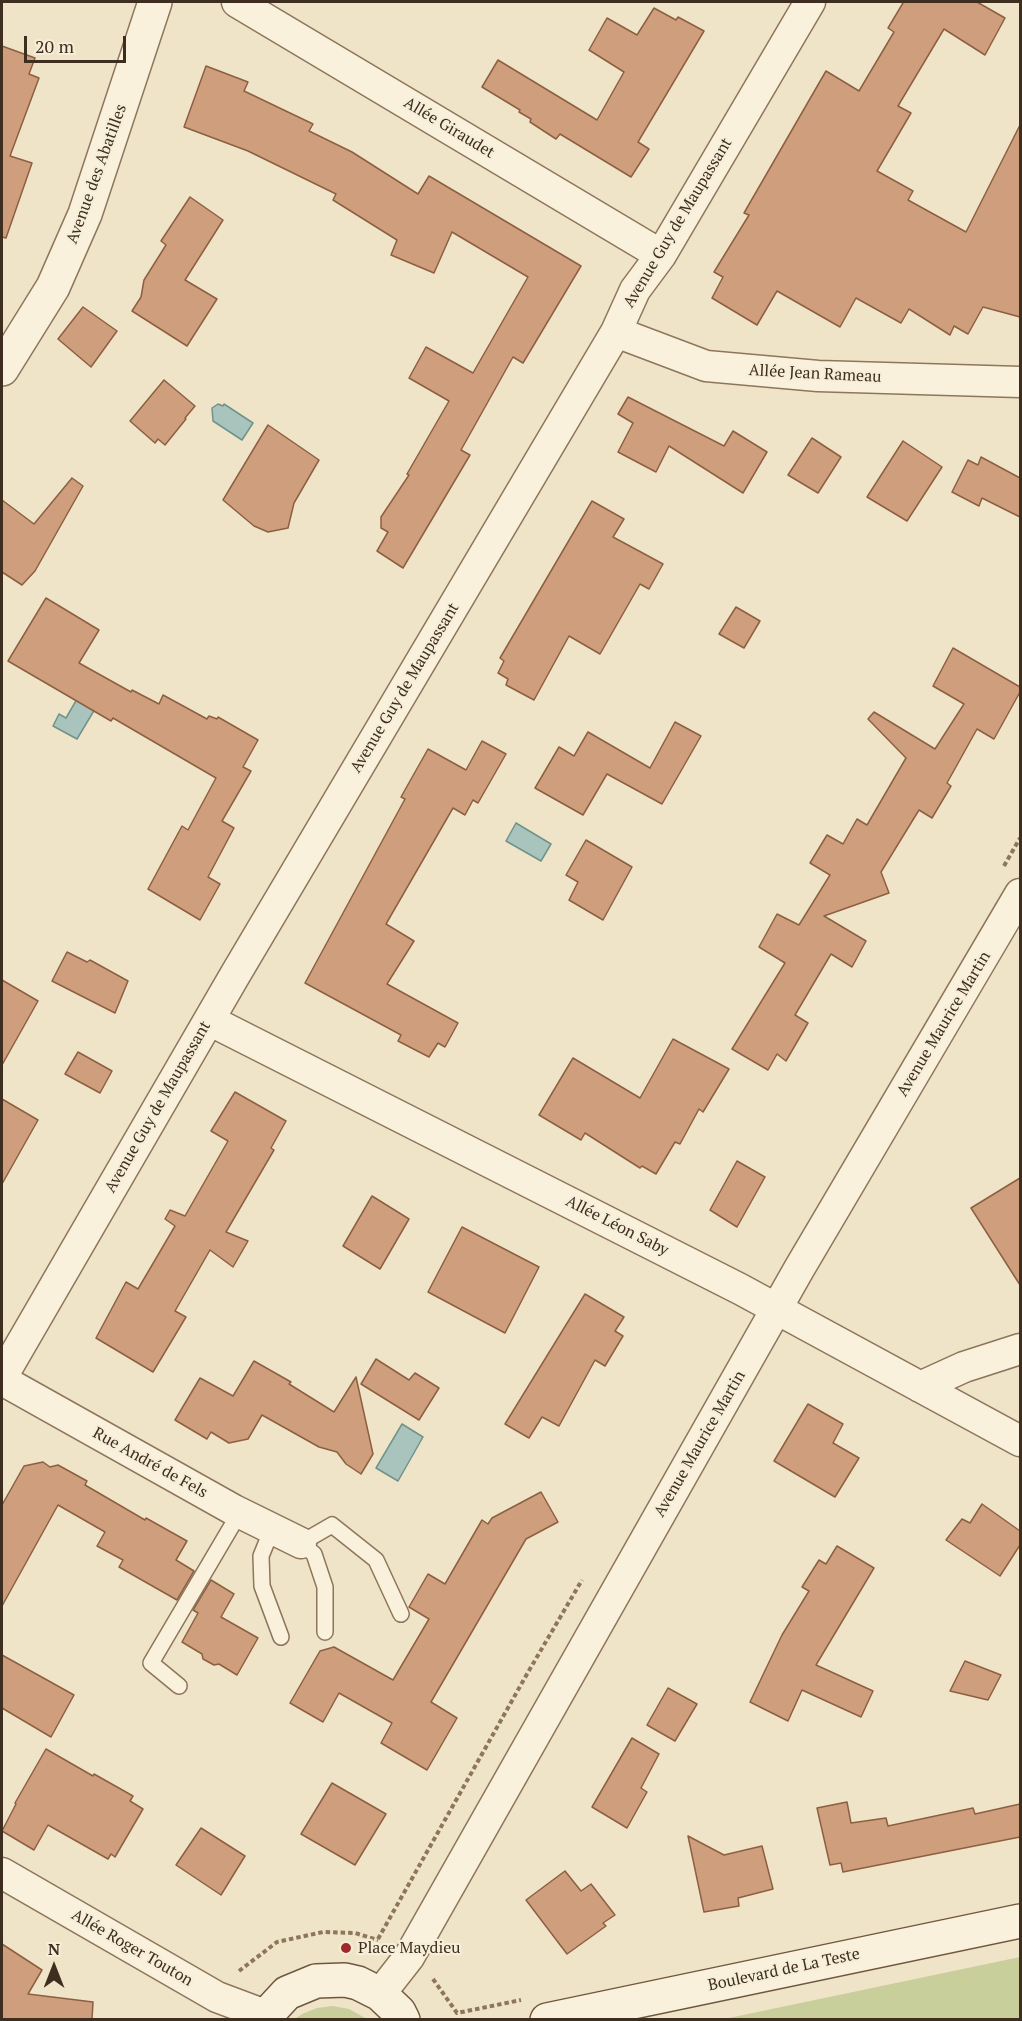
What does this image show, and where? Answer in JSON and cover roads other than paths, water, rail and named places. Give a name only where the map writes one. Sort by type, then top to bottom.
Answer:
[{"type":"main road","name":"Avenue des Abatilles","points":[[2,369],[53,288],[85,214],[156,2]]},
{"type":"main road","name":"Boulevard de La Teste","points":[[537,2009],[1020,1921]]},
{"type":"main road","points":[[264,2018],[287,1993],[316,1981],[351,1981],[372,1988],[399,2012],[402,2019]]},
{"type":"street","name":"Allée Giraudet","points":[[237,2],[661,255]]},
{"type":"street","name":"Avenue Guy de Maupassant","points":[[2,1378],[209,1020],[616,332],[635,290],[661,255],[810,2]]},
{"type":"street","name":"Allée Jean Rameau","points":[[616,332],[706,366],[818,376],[1020,382]]},
{"type":"street","name":"Avenue Maurice Martin","points":[[380,1994],[409,1957],[777,1309],[1020,894]]},
{"type":"street","name":"Allée Léon Saby","points":[[209,1020],[777,1309],[1020,1441]]},
{"type":"street","points":[[920,1387],[964,1367],[1020,1349]]},
{"type":"street","name":"Rue André de Fels","points":[[2,1378],[301,1544]]},
{"type":"street","name":"Allée Roger Touton","points":[[2,1873],[217,1997],[264,2018]]},
{"type":"lane","points":[[179,1686],[151,1663],[240,1512]]},
{"type":"lane","points":[[325,1632],[325,1587],[314,1554],[301,1544],[332,1525],[376,1560],[401,1614]]},
{"type":"lane","points":[[272,1529],[261,1556],[262,1586],[281,1636]]},
{"type":"water","points":[[218,404],[223,406],[224,404],[253,423],[242,440],[213,421],[212,408]]},
{"type":"water","points":[[77,699],[95,709],[77,739],[53,726],[59,714],[66,718]]},
{"type":"water","points":[[516,823],[551,844],[541,861],[506,841]]},
{"type":"water","points":[[402,1424],[423,1437],[398,1481],[376,1468]]},
{"type":"place","name":"Place Maydieu","points":[[346,1948]]}]
